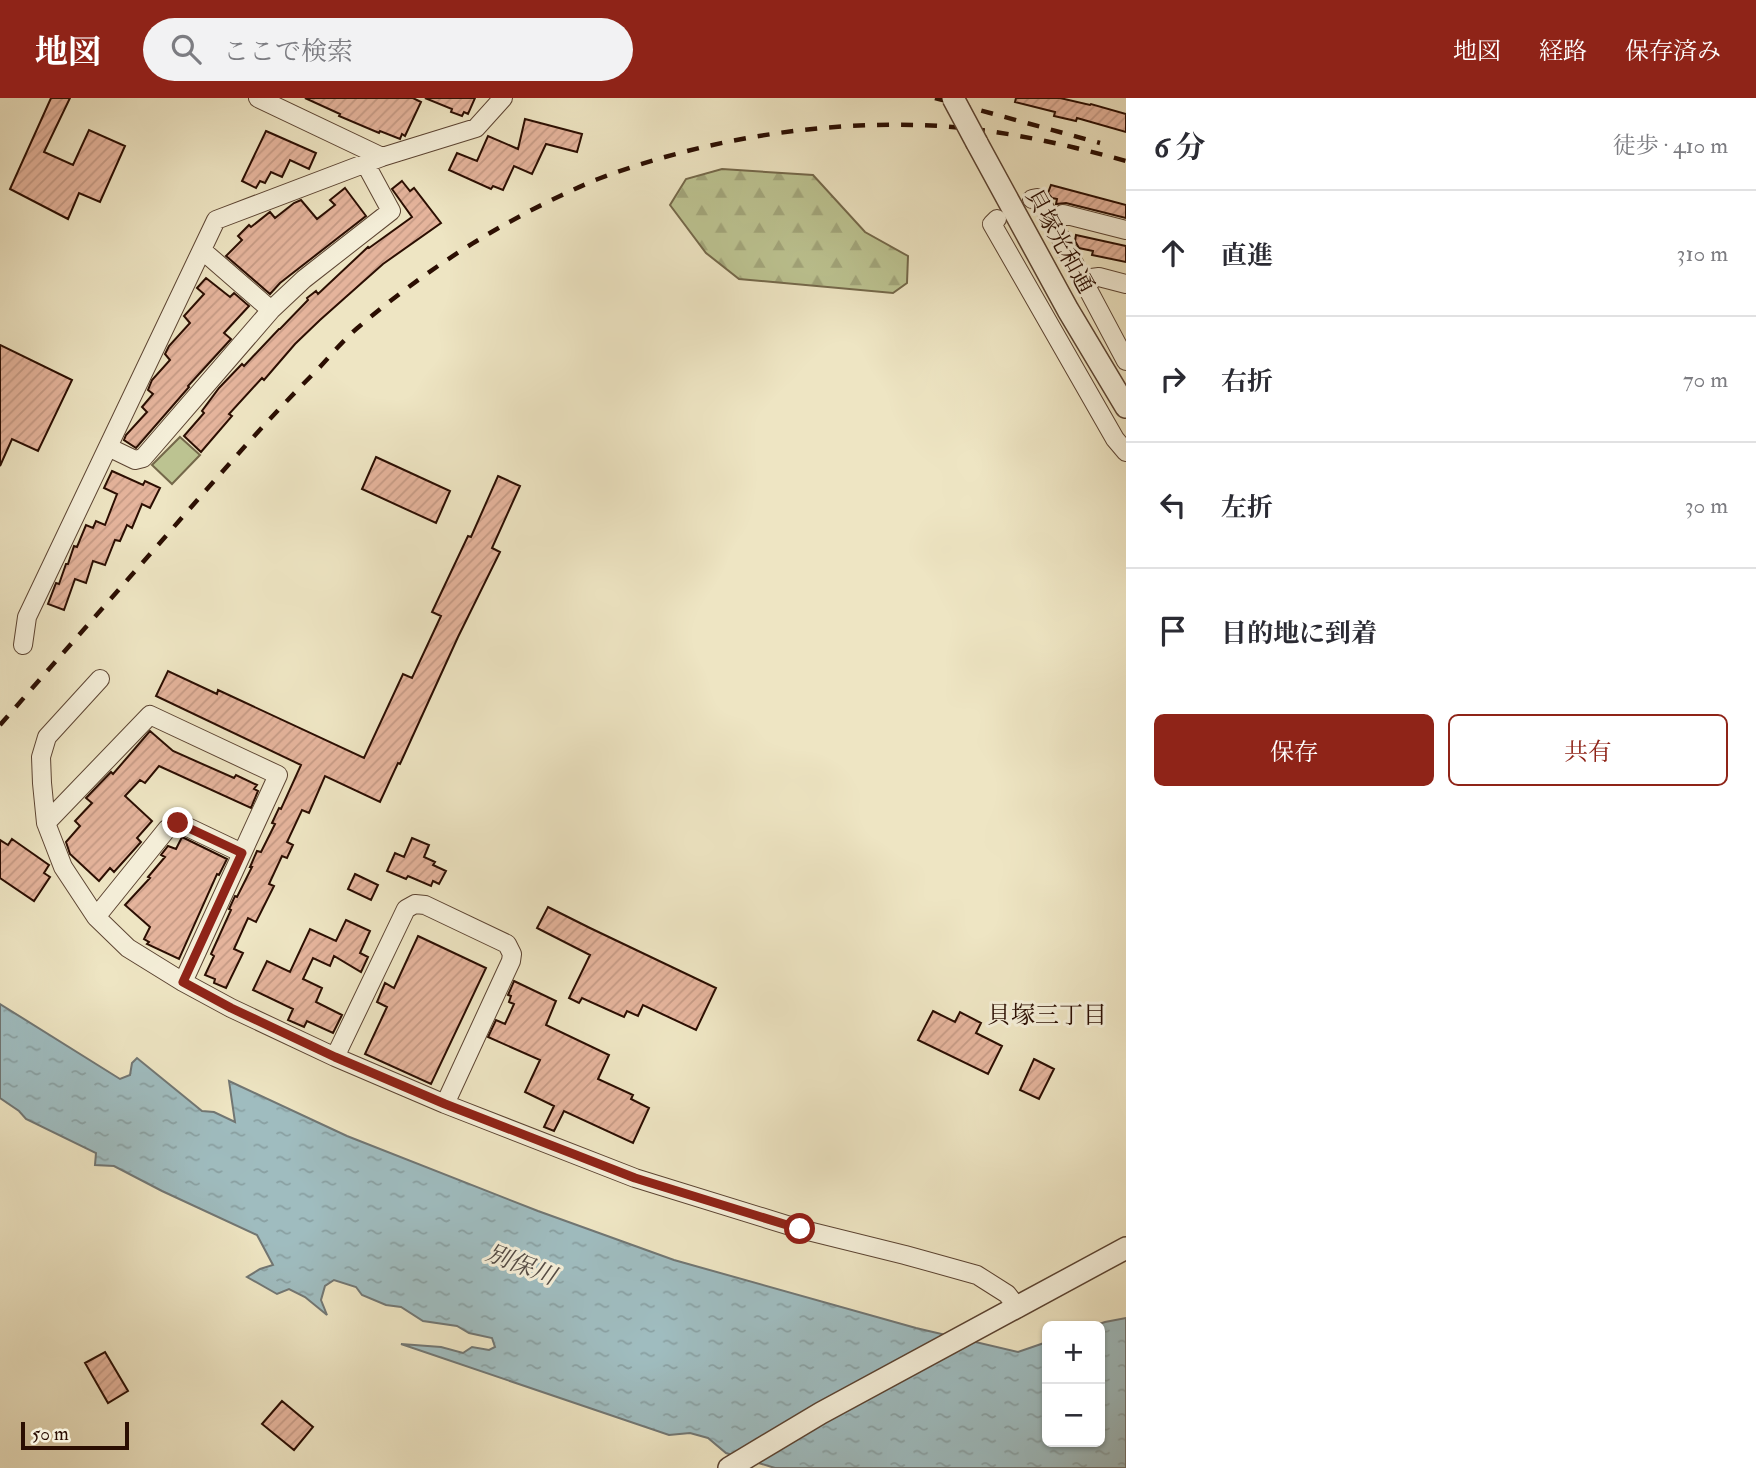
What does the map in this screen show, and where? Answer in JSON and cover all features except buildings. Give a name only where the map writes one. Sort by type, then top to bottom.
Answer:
[{"type":"street","points":[[23,645],[27,617],[216,220],[374,160],[476,128],[503,98]]},
{"type":"street","name":"貝塚光和通","points":[[953,98],[1068,310],[1126,407]]},
{"type":"street","points":[[108,447],[135,460],[143,458],[271,310],[304,279],[391,211],[374,160],[265,99]]},
{"type":"street","points":[[1032,199],[1037,198],[1042,203],[1126,361]]},
{"type":"street","points":[[1054,226],[1063,214],[1126,230]]},
{"type":"street","points":[[997,219],[992,224],[1126,453]]},
{"type":"street","points":[[203,251],[271,310]]},
{"type":"street","points":[[1084,279],[1099,277],[1126,284]]},
{"type":"street","points":[[100,679],[47,737],[41,757],[46,823],[63,867],[96,917],[128,948],[231,1008],[335,1057],[445,1104],[635,1178],[800,1229],[977,1275],[1007,1294],[1018,1308]]},
{"type":"street","points":[[46,823],[150,715],[278,775],[183,982]]},
{"type":"street","points":[[96,917],[167,829],[178,823],[242,853]]},
{"type":"street","points":[[335,1057],[406,909],[415,904],[425,905],[507,944],[512,954],[445,1104]]},
{"type":"street","points":[[729,1468],[821,1413],[1126,1248]]},
{"type":"green space","points":[[722,169],[813,175],[865,232],[908,256],[907,283],[893,293],[739,279],[706,253],[670,205],[686,179]]},
{"type":"green space","points":[[180,437],[200,455],[172,484],[152,465]]},
{"type":"water","name":"別保川","points":[[0,1004],[120,1079],[130,1075],[132,1063],[137,1058],[202,1111],[214,1112],[235,1122],[229,1081],[347,1136],[538,1211],[674,1260],[916,1328],[1018,1352],[1042,1344],[1042,1447],[1105,1447],[1105,1322],[1126,1318],[1126,1468],[775,1468],[726,1453],[708,1438],[690,1433],[669,1435],[401,1344],[441,1347],[463,1353],[472,1347],[489,1350],[495,1347],[492,1338],[469,1333],[457,1326],[423,1321],[401,1307],[386,1305],[362,1295],[356,1287],[334,1280],[325,1286],[321,1300],[327,1315],[305,1297],[289,1289],[277,1294],[247,1277],[273,1265],[257,1235],[114,1166],[95,1165],[96,1153],[26,1119],[0,1098]]},
{"type":"railway","points":[[935,98],[1100,143]]},
{"type":"railway","points":[[0,725],[234,458],[350,335],[432,270],[533,209],[598,179],[675,154],[755,137],[837,127],[918,125],[997,132],[1126,161]]},
{"type":"district","name":"貝塚三丁目","points":[[1047,1015]]},
{"type":"route","points":[[178,823],[242,853],[183,982],[335,1057],[445,1104],[635,1178],[800,1229]]}]
